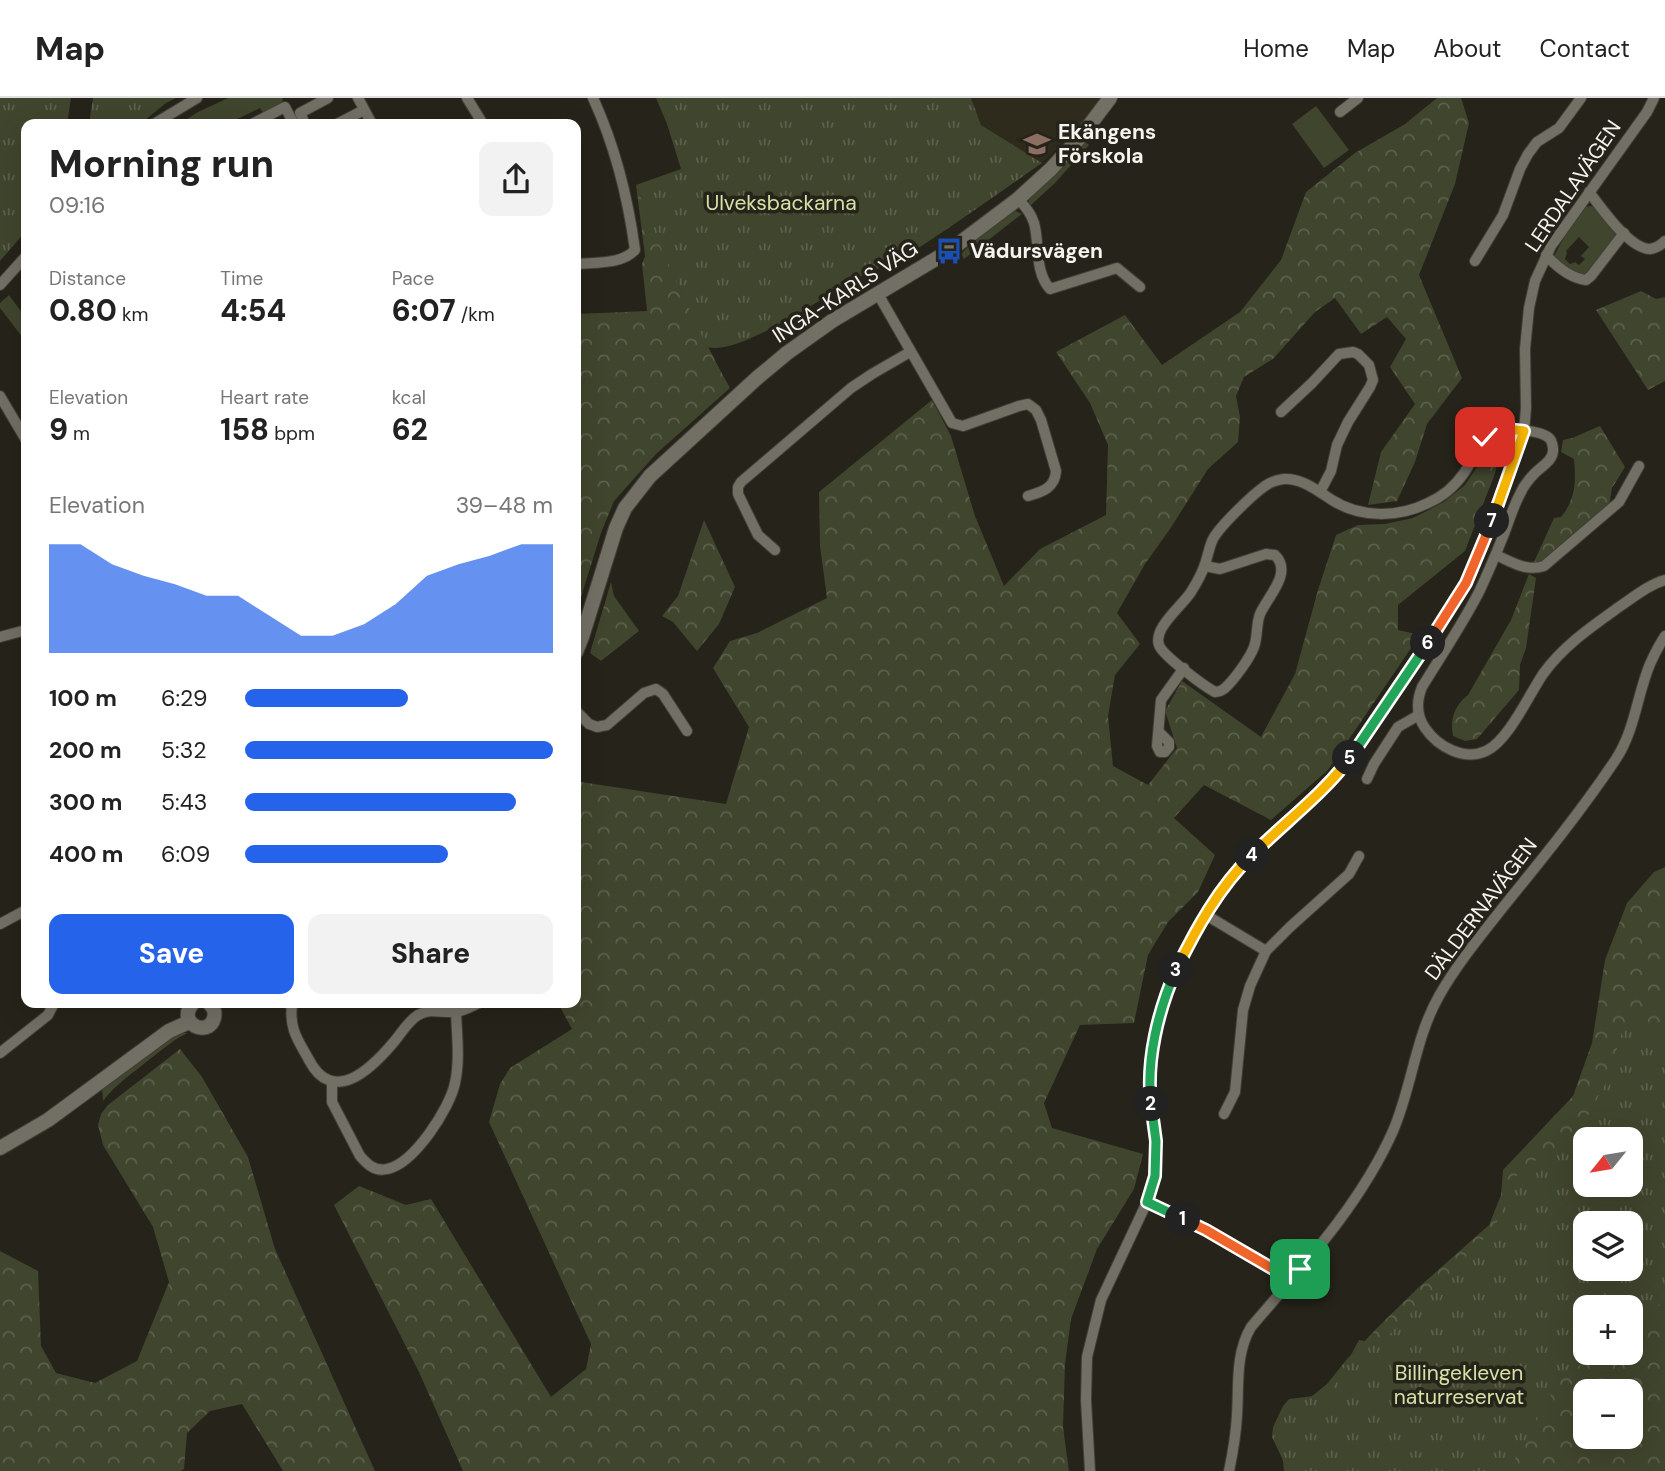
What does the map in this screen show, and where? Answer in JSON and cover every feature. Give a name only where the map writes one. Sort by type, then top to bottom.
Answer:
[{"type":"street","points":[[162,119],[197,98]]},
{"type":"street","points":[[303,119],[300,113],[328,98]]},
{"type":"street","points":[[358,98],[369,119]]},
{"type":"street","points":[[480,119],[470,102],[483,98]]},
{"type":"street","points":[[581,264],[618,260],[628,257],[635,250],[614,151],[593,98]]},
{"type":"street","name":"INGA-KARLS VÄG","points":[[581,640],[625,508],[650,475],[786,353],[832,321],[958,244],[1018,199],[1051,169],[1110,98]]},
{"type":"street","points":[[1340,112],[1358,98]]},
{"type":"street","points":[[1475,261],[1503,215],[1528,154],[1537,142],[1559,128],[1581,98]]},
{"type":"street","name":"LERDALAVÄGEN","points":[[1090,1471],[1086,1400],[1087,1357],[1101,1300],[1147,1202],[1155,1176],[1156,1141],[1150,1095],[1151,1064],[1159,1018],[1175,973],[1196,928],[1243,863],[1336,777],[1360,746],[1466,583],[1483,545],[1524,431],[1525,349],[1535,281],[1551,246],[1647,112],[1654,98]]},
{"type":"street","points":[[262,119],[285,107],[291,119]]},
{"type":"street","points":[[347,119],[364,110]]},
{"type":"street","points":[[1589,192],[1634,243],[1650,249],[1665,241]]},
{"type":"street","points":[[1018,199],[1029,211],[1035,224],[1038,259],[1046,285],[1050,289],[1117,268],[1140,287]]},
{"type":"street","points":[[1546,255],[1570,275],[1586,280],[1624,233]]},
{"type":"street","points":[[0,285],[21,262]]},
{"type":"street","points":[[878,294],[952,423],[963,426],[1028,404],[1036,410],[1056,471],[1056,479],[1044,491],[1028,496]]},
{"type":"street","points":[[775,551],[758,535],[738,494],[741,482],[851,388],[911,352]]},
{"type":"street","points":[[1282,412],[1339,354],[1353,352],[1369,365],[1373,380],[1337,445],[1331,471],[1320,492]]},
{"type":"street","points":[[0,396],[21,432]]},
{"type":"street","points":[[1205,566],[1220,569],[1265,554],[1278,557],[1282,566],[1278,582],[1260,614],[1251,654],[1227,686],[1222,691],[1215,692],[1163,653],[1158,643],[1158,635],[1190,593],[1221,528],[1266,485],[1285,479],[1297,480],[1335,502],[1368,513],[1384,514],[1414,509],[1435,499],[1454,485],[1491,432],[1500,429],[1524,431],[1550,439],[1553,455],[1534,473],[1521,491],[1478,593],[1418,698],[1419,715],[1426,729],[1436,740],[1461,754],[1487,751],[1497,743],[1507,732],[1543,675],[1566,647],[1648,587],[1665,580]]},
{"type":"street","points":[[1496,555],[1526,568],[1544,566],[1619,502],[1639,466]]},
{"type":"street","points":[[0,637],[21,631]]},
{"type":"street","name":"DÄLDERNAVÄGEN","points":[[1229,1471],[1235,1441],[1244,1340],[1346,1212],[1365,1184],[1403,1106],[1418,1047],[1437,999],[1465,955],[1555,843],[1618,756],[1628,736],[1650,662],[1665,636]]},
{"type":"street","points":[[1159,732],[1161,700],[1184,668]]},
{"type":"street","points":[[581,716],[597,727],[607,725],[644,692],[656,689],[663,694],[687,730]]},
{"type":"street","points":[[1367,779],[1398,727],[1419,715]]},
{"type":"street","points":[[1224,1115],[1235,1092],[1244,1010],[1250,986],[1266,951],[1349,874],[1359,856]]},
{"type":"street","points":[[0,924],[21,913]]},
{"type":"street","points":[[1206,915],[1266,951]]},
{"type":"street","points":[[0,1053],[48,1015],[52,1008]]},
{"type":"street","points":[[189,1008],[189,1022],[204,1028],[212,1023],[215,1016],[214,1008]]},
{"type":"street","points":[[293,1008],[291,1024],[314,1071],[332,1082],[351,1080],[362,1073],[386,1051],[414,1018],[428,1011],[456,1013],[468,1008]]},
{"type":"street","points":[[332,1082],[332,1102],[360,1156],[374,1168],[385,1170],[396,1166],[424,1140],[450,1099],[458,1061],[456,1013]]},
{"type":"street","points":[[0,1148],[48,1119],[169,1031],[189,1022]]},
{"type":"street","points":[[1147,1202],[1206,1230],[1292,1280]]},
{"type":"shaded area","name":"Ekängens Förskola","points":[[971,98],[1103,98],[1092,115],[1042,163],[981,125]]},
{"type":"green space","points":[[0,98],[71,98],[68,119],[21,119],[21,237],[0,261]]},
{"type":"green space","points":[[93,98],[176,98],[146,119],[90,119]]},
{"type":"green space","points":[[228,98],[283,98],[282,105],[265,116],[260,108],[237,119],[187,119]]},
{"type":"green space","name":"Ulveksbackarna","points":[[656,98],[971,98],[981,125],[1042,163],[907,255],[856,279],[760,334],[721,348],[707,347],[662,250],[636,185],[681,169]]},
{"type":"green space","points":[[1437,98],[1461,98],[1469,123],[1455,184],[1419,275],[1462,378],[1427,424],[1415,462],[1397,501],[1368,505],[1381,452],[1415,404],[1390,367],[1406,339],[1387,317],[1361,334],[1335,298],[1315,312],[1273,359],[1244,377],[1236,396],[1240,417],[1238,442],[1208,469],[1145,564],[1117,613],[1140,644],[1115,675],[1108,716],[1113,766],[1148,785],[1177,748],[1165,711],[1182,681],[1261,737],[1295,674],[1336,535],[1358,525],[1385,524],[1413,518],[1444,502],[1465,485],[1493,443],[1501,442],[1503,446],[1465,551],[1398,605],[1398,630],[1420,635],[1328,770],[1271,820],[1204,785],[1174,818],[1215,855],[1198,892],[1168,922],[1148,955],[1134,1023],[1080,1025],[1044,1103],[1052,1128],[1143,1154],[1134,1189],[1097,1249],[1071,1319],[1065,1364],[1063,1427],[1069,1471],[463,1471],[419,1372],[334,1205],[359,1186],[406,1205],[431,1199],[551,1397],[586,1369],[591,1344],[489,1122],[500,1084],[510,1068],[572,1029],[561,1008],[581,1008],[581,782],[726,804],[749,727],[713,668],[730,641],[757,633],[827,598],[820,546],[819,492],[932,400],[951,436],[975,516],[1004,586],[1040,549],[1106,515],[1108,445],[1090,403],[1056,352],[1125,315],[1162,365],[1240,312],[1281,260],[1306,192],[1355,153],[1405,124]]},
{"type":"green space","points":[[1316,106],[1349,150],[1324,168],[1292,124]]},
{"type":"green space","points":[[1084,141],[1089,145],[1031,205],[1029,198]]},
{"type":"green space","points":[[636,185],[680,288],[730,388],[656,454],[614,501],[581,597],[581,314],[647,311],[642,264],[645,256]]},
{"type":"green space","points":[[1586,207],[1594,207],[1617,234],[1587,276],[1581,277],[1553,258],[1567,232]],"holes":[[[1579,237],[1589,247],[1581,256],[1585,259],[1579,265],[1575,262],[1570,264],[1565,259],[1566,251]]]},
{"type":"green space","points":[[1012,211],[1022,214],[964,259],[961,254],[975,240]]},
{"type":"green space","points":[[1641,291],[1656,299],[1665,297],[1665,381],[1648,390],[1596,310]]},
{"type":"green space","points":[[9,295],[21,311],[21,335],[0,308],[0,303]]},
{"type":"green space","points":[[1600,426],[1625,467],[1612,488],[1609,506],[1538,564],[1534,562],[1554,518],[1561,517],[1566,510],[1574,490],[1574,459],[1561,452],[1563,440]]},
{"type":"green space","points":[[704,520],[735,587],[719,624],[697,651],[673,622],[662,616],[678,596]]},
{"type":"green space","points":[[1529,574],[1536,578],[1526,648],[1520,665],[1519,690],[1477,739],[1465,741],[1453,736],[1452,724],[1456,708],[1468,695],[1511,620]]},
{"type":"green space","points":[[611,582],[614,596],[639,631],[601,661],[590,653]]},
{"type":"green space","name":"Billingekleven naturreservat","points":[[1665,867],[1665,1471],[1284,1471],[1281,1442],[1286,1417],[1327,1384],[1382,1323],[1489,1225],[1501,1195],[1503,1170],[1573,1096],[1592,1043],[1605,960],[1627,903],[1654,872]]},
{"type":"green space","name":"Billingekleven naturreservat","points":[[1626,1019],[1665,1049],[1665,1300],[1643,1317],[1643,1295],[1573,1295],[1573,1365],[1580,1365],[1559,1381],[1508,1471],[1288,1471],[1272,1437],[1273,1427],[1283,1406],[1289,1399],[1330,1394],[1359,1340],[1380,1344],[1495,1227],[1519,1171],[1573,1136],[1573,1197],[1643,1197],[1643,1127],[1581,1127],[1607,1081]]},
{"type":"green space","points":[[180,1033],[188,1033],[168,1045],[103,1101],[102,1087],[167,1039]]},
{"type":"green space","points":[[180,1049],[202,1077],[248,1157],[275,1249],[375,1471],[283,1471],[242,1404],[210,1411],[187,1433],[184,1469],[181,1471],[0,1471],[0,1251],[38,1271],[41,1346],[56,1373],[95,1383],[137,1361],[169,1282],[153,1227],[103,1145],[98,1125],[101,1114],[108,1105]]},
{"type":"place","name":"Ekängens Förskola","points":[[1037,144]]},
{"type":"place","name":"Vädursvägen","points":[[949,251]]},
{"type":"route","points":[[1300,1269],[1292,1280],[1206,1230],[1147,1202],[1155,1176],[1156,1141],[1150,1095],[1151,1064],[1159,1018],[1175,973],[1196,928],[1219,894],[1243,863],[1336,777],[1360,746],[1466,583],[1483,545],[1524,431],[1500,429],[1485,437]]}]
